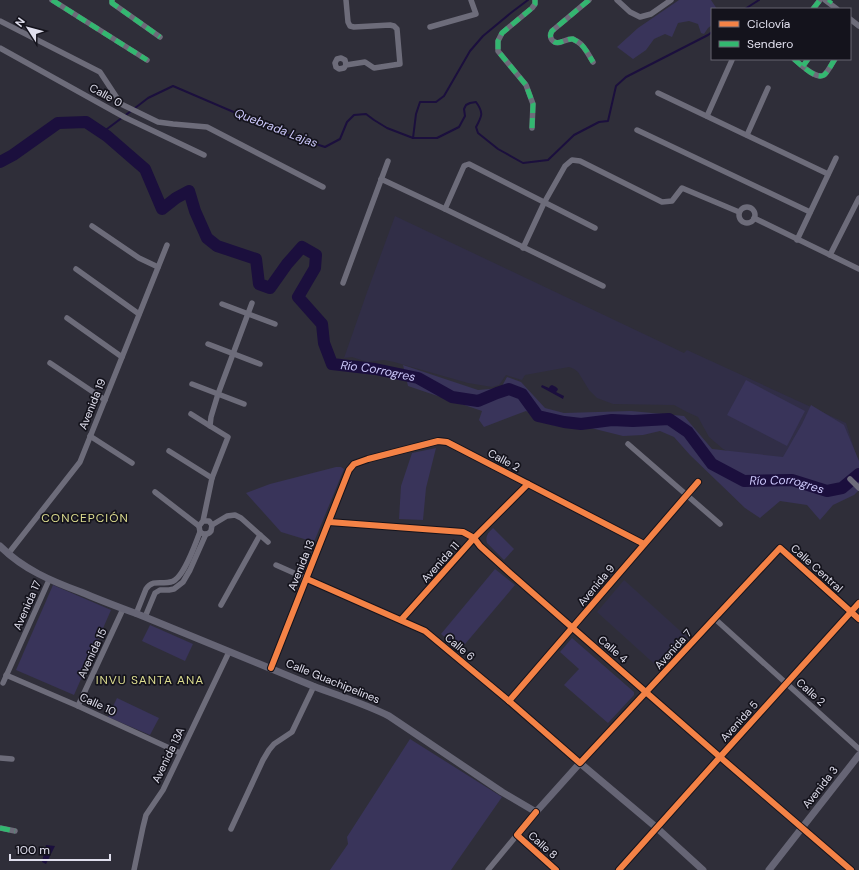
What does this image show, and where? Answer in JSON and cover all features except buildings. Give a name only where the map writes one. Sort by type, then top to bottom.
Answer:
[{"type":"street","points":[[52,0],[148,60]]},
{"type":"street","points":[[112,0],[112,3],[160,37]]},
{"type":"street","points":[[346,0],[348,22],[350,26],[390,25],[397,29],[400,64],[374,68],[365,62],[346,65]]},
{"type":"street","points":[[430,27],[476,14],[471,0]]},
{"type":"street","points":[[532,128],[533,104],[526,86],[498,51],[498,41],[502,33],[532,8],[535,4],[535,0]]},
{"type":"street","points":[[589,0],[552,31],[551,36],[557,43],[573,39],[577,41],[584,47],[593,62]]},
{"type":"street","points":[[617,0],[635,16],[640,17],[646,17],[671,0]]},
{"type":"street","points":[[814,8],[820,0]]},
{"type":"street","points":[[828,1],[836,8]]},
{"type":"street","points":[[851,20],[859,26]]},
{"type":"street","points":[[0,21],[100,72],[121,104],[138,113],[158,122],[208,127],[323,187]]},
{"type":"street","name":"Calle 0","points":[[0,48],[126,118],[204,155]]},
{"type":"street","points":[[707,116],[732,60]]},
{"type":"street","points":[[795,60],[815,75],[820,76],[824,75],[834,60]]},
{"type":"street","points":[[803,66],[807,60]]},
{"type":"street","points":[[747,136],[768,88]]},
{"type":"street","points":[[658,93],[828,174]]},
{"type":"street","points":[[637,130],[810,212]]},
{"type":"street","points":[[797,240],[836,158]]},
{"type":"street","points":[[523,248],[544,203],[565,166],[572,160],[580,161],[662,202],[672,201],[682,188],[739,212]]},
{"type":"street","points":[[343,283],[388,161]]},
{"type":"street","points":[[445,209],[464,166],[469,164],[595,228]]},
{"type":"street","points":[[381,179],[603,286]]},
{"type":"street","points":[[830,255],[859,198]]},
{"type":"street","points":[[743,207],[750,207],[754,210],[755,215],[751,222],[744,223],[739,218],[739,212],[743,207]]},
{"type":"street","points":[[754,218],[859,269]]},
{"type":"street","points":[[92,226],[139,258],[158,267]]},
{"type":"street","name":"Avenida 19","points":[[8,554],[80,462],[167,245]]},
{"type":"street","points":[[76,269],[139,314]]},
{"type":"street","points":[[222,304],[275,324]]},
{"type":"street","points":[[210,426],[211,417],[218,394],[252,304]]},
{"type":"street","points":[[67,318],[122,357]]},
{"type":"street","points":[[208,344],[260,364]]},
{"type":"street","points":[[50,363],[104,400]]},
{"type":"street","points":[[192,384],[244,404]]},
{"type":"street","points":[[145,617],[155,593],[160,590],[174,589],[183,582],[184,575],[202,528],[212,478],[228,438],[191,414]]},
{"type":"street","points":[[90,436],[132,464]]},
{"type":"street","name":"Calle 2","points":[[349,470],[354,464],[368,459],[438,441],[447,442],[644,544]]},
{"type":"street","points":[[628,444],[720,524]]},
{"type":"street","points":[[169,451],[212,478]]},
{"type":"street","name":"Avenida 13","points":[[271,668],[349,470]]},
{"type":"street","points":[[850,479],[859,488]]},
{"type":"street","name":"Avenida 9","points":[[509,701],[698,482]]},
{"type":"street","name":"Avenida 11","points":[[401,620],[474,538],[528,484]]},
{"type":"street","points":[[155,492],[202,528],[211,531],[212,525]]},
{"type":"street","points":[[212,525],[228,516],[242,518],[268,542]]},
{"type":"street","points":[[202,528],[209,521],[212,525]]},
{"type":"street","name":"Calle 4","points":[[329,522],[463,532],[474,538],[480,546],[573,628],[851,870]]},
{"type":"street","points":[[221,605],[260,535]]},
{"type":"street","name":"Calle Guachipelines","points":[[0,546],[8,554],[31,570],[49,580],[145,617],[389,716],[502,792],[536,812]]},
{"type":"street","name":"Calle Central","points":[[780,548],[859,619]]},
{"type":"street","name":"Avenida 7","points":[[488,870],[517,834],[580,763],[780,548]]},
{"type":"street","name":"Calle 6","points":[[276,565],[425,631],[657,828],[702,870]]},
{"type":"street","points":[[136,614],[149,585],[158,582],[174,581],[184,575]]},
{"type":"street","name":"Avenida 17","points":[[3,683],[49,580]]},
{"type":"street","name":"Avenida 5","points":[[619,870],[859,603]]},
{"type":"street","name":"Avenida 15","points":[[78,706],[123,609]]},
{"type":"street","name":"Calle 2","points":[[714,618],[859,749]]},
{"type":"street","name":"Avenida 13A","points":[[134,870],[142,827],[146,816],[163,790],[229,652]]},
{"type":"street","name":"Calle 10","points":[[6,675],[180,753]]},
{"type":"street","points":[[231,829],[268,750],[292,732],[314,686]]},
{"type":"street","name":"Avenida 3","points":[[769,870],[859,755]]},
{"type":"street","points":[[0,758],[12,760]]},
{"type":"street","points":[[0,828],[15,831]]},
{"type":"street","name":"Calle 8","points":[[517,834],[556,870]]},
{"type":"shaded area","points":[[679,0],[711,0],[716,8],[711,8],[711,26],[704,34],[701,33],[698,24],[689,21],[678,23],[672,37],[665,34],[654,39],[646,50],[633,59],[617,47],[638,28]]},
{"type":"shaded area","points":[[395,216],[684,353],[687,350],[846,423],[858,461],[759,466],[723,449],[709,437],[698,417],[674,405],[613,404],[597,398],[589,390],[578,372],[569,367],[525,375],[522,380],[506,375],[499,385],[492,387],[468,383],[384,360],[367,362],[352,357],[344,358]]},
{"type":"shaded area","points":[[403,365],[478,390],[501,388],[507,377],[521,382],[545,408],[564,413],[631,411],[684,416],[712,449],[783,457],[811,405],[844,425],[859,461],[859,490],[854,495],[833,505],[820,520],[807,505],[780,501],[760,518],[745,508],[690,455],[674,437],[660,431],[643,435],[623,436],[583,426],[555,426],[526,411],[484,427],[479,420],[482,411],[408,386]]},
{"type":"shaded area","points":[[746,380],[805,411],[787,446],[727,415]]},
{"type":"shaded area","points":[[542,385],[549,388],[552,385],[556,387],[558,389],[556,392],[564,396],[563,399],[541,387]]},
{"type":"shaded area","points":[[436,448],[426,488],[423,520],[399,519],[401,486],[412,453]]},
{"type":"shaded area","points":[[341,467],[344,469],[314,542],[281,532],[246,493],[270,484]]},
{"type":"shaded area","points":[[493,528],[514,549],[504,560],[487,543],[487,535]]},
{"type":"shaded area","points":[[495,569],[515,585],[460,650],[441,634]]},
{"type":"shaded area","points":[[624,580],[688,638],[660,669],[597,612]]},
{"type":"shaded area","points":[[53,585],[111,610],[74,695],[16,670]]},
{"type":"shaded area","points":[[150,625],[193,644],[185,661],[142,641]]},
{"type":"shaded area","points":[[572,638],[634,692],[634,695],[608,723],[564,685],[579,669],[560,652]]},
{"type":"shaded area","points":[[117,698],[159,718],[150,735],[108,717]]},
{"type":"shaded area","points":[[410,739],[502,797],[451,870],[330,870],[348,844],[347,837]]},
{"type":"shaded area","points":[[46,845],[55,846],[46,864],[42,862]]},
{"type":"waterway","points":[[413,138],[416,114],[420,102],[436,102],[444,96],[470,51],[483,36],[528,0]]},
{"type":"waterway","name":"Quebrada Lajas","points":[[747,8],[759,0]]},
{"type":"waterway","name":"Quebrada Lajas","points":[[103,132],[148,98],[173,86],[285,134],[325,147],[340,139],[347,122],[354,115],[366,114],[387,128],[413,138],[437,138],[459,127],[465,116],[464,109],[466,105],[476,102],[481,112],[481,117],[476,127],[478,133],[498,149],[523,163],[548,160],[574,135],[599,122],[608,121],[616,86],[626,77],[711,33]]},
{"type":"waterway","name":"Río Corrogres","points":[[0,162],[13,155],[58,123],[86,122],[107,136],[145,169],[162,209],[176,198],[189,191],[195,211],[207,238],[217,246],[256,259],[259,284],[270,288],[287,264],[302,247],[316,255],[315,268],[298,297],[322,324],[324,343],[332,364],[375,369],[418,378],[452,397],[478,401],[509,389],[522,394],[538,416],[564,422],[581,424],[612,420],[633,421],[669,419],[688,432],[712,464],[744,481],[792,480],[827,491],[842,488],[859,474]]},
{"type":"marked path","points":[[52,0],[147,60]]},
{"type":"marked path","points":[[112,0],[112,3],[160,37]]},
{"type":"marked path","points":[[532,128],[533,104],[526,85],[498,51],[498,41],[502,33],[532,8],[535,4],[535,0]]},
{"type":"marked path","points":[[589,0],[552,31],[550,36],[552,40],[557,43],[570,39],[578,42],[585,49],[593,62]]},
{"type":"marked path","points":[[814,8],[820,0]]},
{"type":"marked path","points":[[795,60],[808,71],[821,76],[825,74],[834,60]]},
{"type":"marked path","points":[[803,66],[807,60]]},
{"type":"marked path","points":[[0,828],[15,831]]},
{"type":"cycle path","points":[[271,668],[349,470],[354,464],[368,459],[438,441],[447,442],[644,544]]},
{"type":"cycle path","points":[[509,701],[698,482]]},
{"type":"cycle path","points":[[401,620],[474,538],[528,484]]},
{"type":"cycle path","points":[[329,522],[463,532],[474,538],[480,546],[511,574],[851,870]]},
{"type":"cycle path","points":[[307,579],[425,631],[580,763],[780,548],[859,619]]},
{"type":"cycle path","points":[[619,870],[859,603]]},
{"type":"cycle path","points":[[536,812],[517,835],[556,870]]},
{"type":"district","name":"CONCEPCIÓN","points":[[85,518]]},
{"type":"district","name":"INVU SANTA ANA","points":[[150,680]]}]
